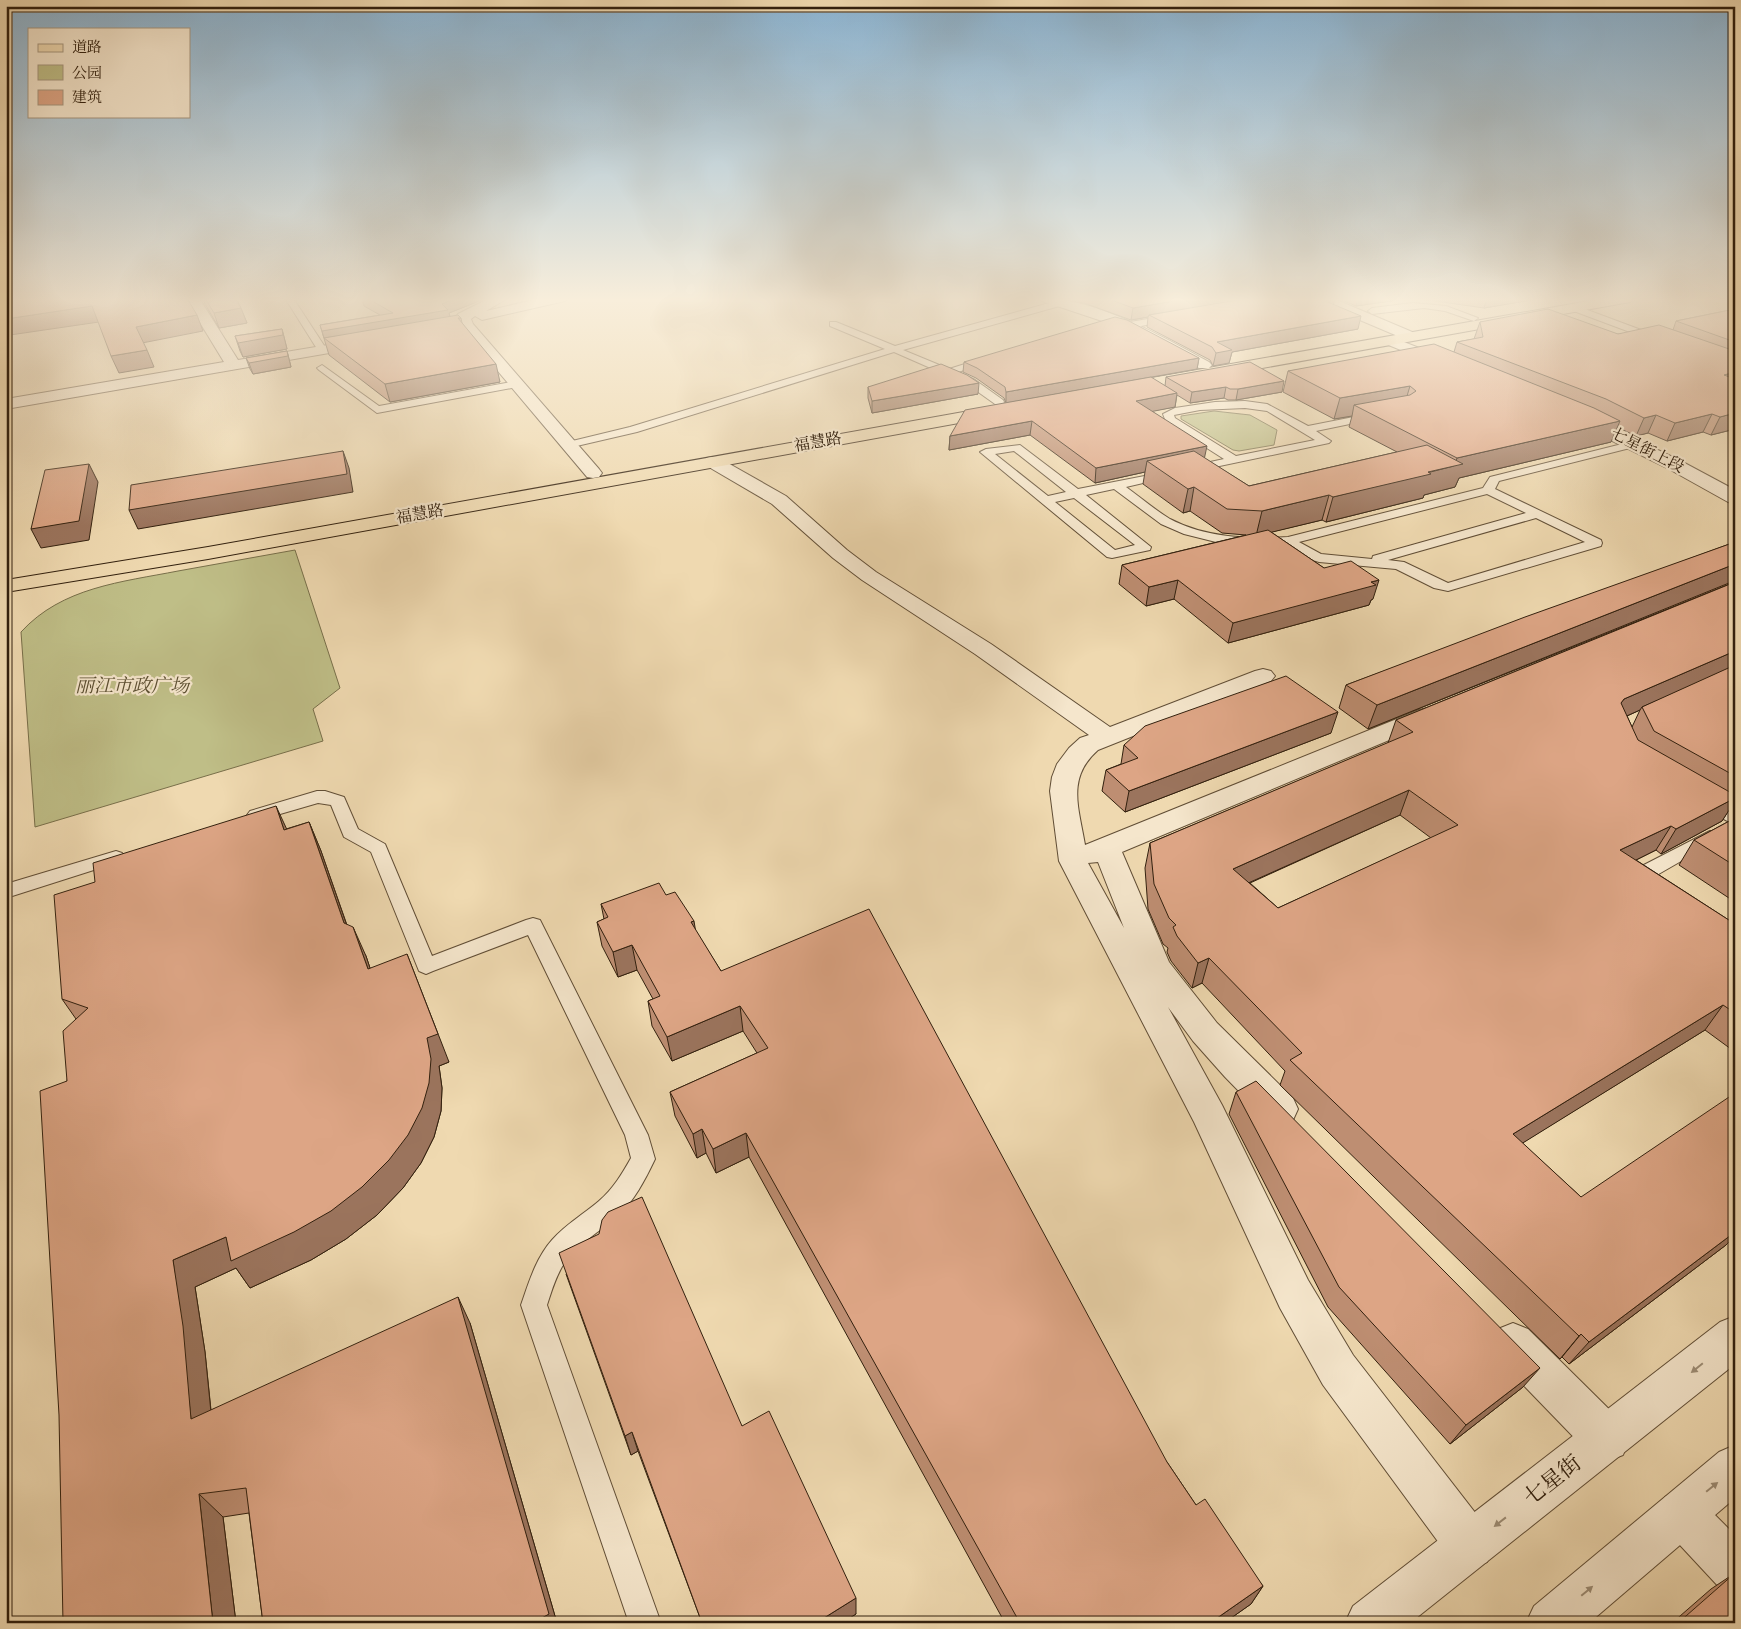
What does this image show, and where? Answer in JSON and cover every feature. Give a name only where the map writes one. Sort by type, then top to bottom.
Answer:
[{"type":"main road","points":[[1167,374],[1108,387],[1149,384],[1201,374]]},
{"type":"main road","name":"福慧路","points":[[6,586],[208,553],[713,462],[1011,402]]},
{"type":"main road","name":"福慧路","points":[[6,574],[209,542],[1011,402]]},
{"type":"street","points":[[6,404],[180,374]]},
{"type":"street","points":[[508,374],[593,474]]},
{"type":"street","name":"七星街上段","points":[[1565,412],[1634,444],[1735,498]]},
{"type":"street","points":[[713,462],[779,500],[840,554],[869,576],[983,649],[1108,737]]},
{"type":"street","points":[[1263,676],[1089,744],[1072,760],[1064,780],[1063,791],[1209,1116],[1294,1294],[1338,1370],[1470,1545]]},
{"type":"street","points":[[1090,854],[1446,708]]},
{"type":"street","points":[[1090,854],[1156,968],[1205,1032],[1237,1067],[1301,1130]]},
{"type":"street","points":[[1489,1320],[1607,1439]]},
{"type":"street","name":"七星街","points":[[1370,1623],[1735,1337]]},
{"type":"street","points":[[1550,1623],[1735,1468]]},
{"type":"street","points":[[1680,1513],[1735,1569]]},
{"type":"lane","points":[[330,374],[377,410],[517,384]]},
{"type":"lane","points":[[568,445],[633,430],[814,374]]},
{"type":"lane","points":[[953,374],[1011,402]]},
{"type":"lane","points":[[1149,384],[1188,408]]},
{"type":"lane","points":[[1046,500],[1325,441],[1262,406],[1202,406],[1170,412],[1168,418],[1234,460]]},
{"type":"lane","points":[[1306,430],[1383,415]]},
{"type":"lane","points":[[1488,490],[1494,479],[1634,444]]},
{"type":"lane","points":[[1016,447],[1076,493],[1145,546],[1112,554],[986,452],[1016,447]]},
{"type":"lane","points":[[1116,485],[1165,521],[1188,531],[1246,542],[1288,541],[1488,490],[1596,544],[1452,586],[1439,585],[1398,565],[1319,558],[1308,554],[1288,541]]},
{"type":"lane","points":[[1365,562],[1537,514]]},
{"type":"lane","points":[[1692,794],[1735,819]]},
{"type":"lane","points":[[243,819],[309,798],[325,797],[338,801],[350,833],[379,848],[426,966],[533,924],[636,1135],[643,1159],[627,1188],[613,1204],[578,1230],[560,1249],[545,1272],[534,1305],[644,1623]]},
{"type":"lane","points":[[1643,874],[1735,824]]},
{"type":"lane","points":[[6,890],[129,853]]},
{"type":"green space","points":[[1214,411],[1250,415],[1277,430],[1274,445],[1239,451],[1233,450],[1181,419],[1181,416]]},
{"type":"green space","name":"丽江市政广场","points":[[295,550],[340,688],[313,709],[323,741],[35,827],[21,632],[37,617],[55,605],[94,589],[115,583]]},
{"type":"building","points":[[372,374],[440,374],[385,384]]},
{"type":"building","points":[[909,374],[965,374],[979,383],[872,401],[868,387]]},
{"type":"building","points":[[986,374],[1108,374],[1006,392],[1005,387]]},
{"type":"building","points":[[1183,374],[1272,374],[1284,381],[1238,389],[1226,387],[1192,392],[1166,377]]},
{"type":"building","points":[[1294,374],[1509,374],[1594,408],[1620,421],[1457,458],[1354,405],[1410,395],[1416,391],[1410,386],[1340,398]]},
{"type":"building","points":[[1541,374],[1728,374],[1724,375],[1735,379],[1735,413],[1720,417],[1712,414],[1675,423],[1656,415],[1644,418],[1606,399]]},
{"type":"building","points":[[1151,377],[1177,393],[1136,401],[1207,446],[1096,468],[1032,421],[950,436],[965,410]]},
{"type":"building","points":[[1427,445],[1463,464],[1428,472],[1431,474],[1333,497],[1329,495],[1262,511],[1227,509],[1194,487],[1188,489],[1147,461],[1194,451],[1249,486]]},
{"type":"building","points":[[343,451],[347,474],[129,510],[131,485]]},
{"type":"building","points":[[89,464],[79,521],[31,529],[45,470]]},
{"type":"building","points":[[1268,530],[1324,568],[1351,561],[1379,580],[1371,582],[1376,585],[1233,623],[1178,580],[1149,587],[1122,565]]},
{"type":"building","points":[[1735,542],[1735,564],[1377,705],[1346,685],[1525,617]]},
{"type":"building","points":[[1735,582],[1735,651],[1624,699],[1621,703],[1638,740],[1735,795],[1735,798],[1676,829],[1671,826],[1620,850],[1735,924],[1735,1013],[1723,1005],[1513,1134],[1581,1197],[1735,1093],[1735,1232],[1589,1342],[1581,1334],[1579,1336],[1290,1060],[1302,1053],[1209,958],[1198,963],[1177,936],[1173,927],[1176,925],[1169,918],[1154,884],[1150,843],[1413,732],[1396,720]],"holes":[[[1409,790],[1458,825],[1278,908],[1233,869]]]},
{"type":"building","points":[[1735,665],[1735,776],[1654,731],[1642,707]]},
{"type":"building","points":[[1286,676],[1338,712],[1129,791],[1106,770],[1138,758],[1124,745],[1145,726]]},
{"type":"building","points":[[276,806],[284,830],[309,822],[344,923],[353,927],[368,969],[407,954],[438,1034],[427,1038],[431,1059],[429,1083],[422,1108],[408,1135],[389,1160],[362,1187],[331,1211],[294,1232],[231,1261],[226,1237],[173,1260],[183,1326],[191,1419],[458,1297],[549,1614],[533,1623],[263,1623],[246,1488],[199,1494],[213,1623],[63,1623],[59,1415],[40,1091],[67,1081],[63,1031],[88,1008],[62,999],[54,895],[95,882],[93,863]]},
{"type":"building","points":[[1735,818],[1735,866],[1694,840]]},
{"type":"building","points":[[659,883],[666,895],[675,892],[694,921],[691,922],[721,971],[869,909],[1167,1462],[1196,1505],[1205,1499],[1263,1586],[1210,1623],[1020,1623],[746,1133],[713,1149],[702,1129],[693,1134],[670,1092],[768,1048],[740,1006],[667,1037],[648,1001],[660,996],[632,945],[613,952],[597,922],[608,917],[601,904]]},
{"type":"building","points":[[1256,1081],[1540,1368],[1466,1425],[1339,1287],[1236,1092]]},
{"type":"building","points":[[642,1197],[742,1426],[769,1411],[856,1598],[816,1623],[702,1623],[632,1432],[625,1436],[559,1253],[599,1234],[602,1220],[608,1212]]},
{"type":"building","points":[[1735,1573],[1735,1623],[1678,1623]]}]
